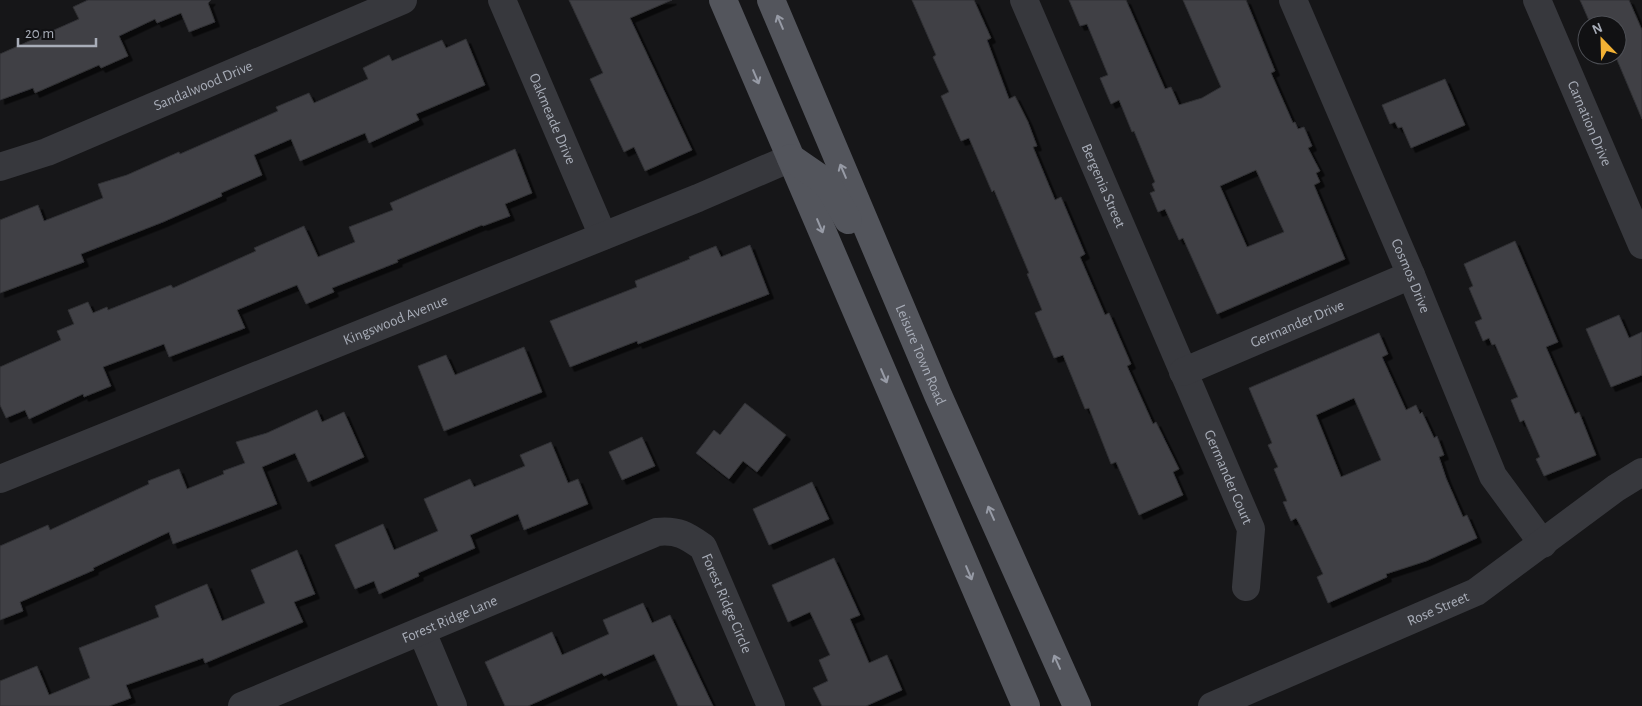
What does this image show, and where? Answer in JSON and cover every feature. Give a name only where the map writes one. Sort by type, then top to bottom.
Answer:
[{"type":"main road","points":[[723,0],[1026,706]]},
{"type":"main road","name":"Leisure Town Road","points":[[771,0],[938,395],[1077,706]]},
{"type":"main road","points":[[791,158],[820,178],[830,188],[840,203],[938,395]]},
{"type":"street","name":"Sandalwood Drive","points":[[0,167],[47,152],[403,0]]},
{"type":"street","name":"Oakmeade Drive","points":[[502,0],[603,236]]},
{"type":"street","name":"Bergenia Street","points":[[1024,0],[1183,372]]},
{"type":"street","name":"Cosmos Drive","points":[[1294,0],[1411,275],[1493,476],[1543,544]]},
{"type":"street","name":"Carnation Drive","points":[[1537,0],[1631,192],[1642,245]]},
{"type":"street","name":"Kingswood Avenue","points":[[0,479],[603,236],[791,158]]},
{"type":"street","name":"Germander Drive","points":[[1183,372],[1411,275]]},
{"type":"street","name":"Germander Court","points":[[1183,372],[1251,529],[1246,586]]},
{"type":"street","name":"Rose Street","points":[[1212,706],[1476,592],[1616,488],[1642,472]]},
{"type":"street","name":"Forest Ridge Circle","points":[[657,532],[673,531],[688,536],[703,547],[771,706]]},
{"type":"street","name":"Forest Ridge Lane","points":[[242,706],[657,532]]},
{"type":"street","points":[[422,632],[453,706]]},
{"type":"building","points":[[88,0],[211,0],[208,3],[215,22],[189,32],[181,13],[157,23],[155,19],[119,36],[128,56],[101,68],[99,65],[35,93],[33,88],[0,100],[0,54],[79,19],[73,7]]},
{"type":"building","points":[[569,0],[672,0],[630,18],[692,150],[645,171],[634,147],[624,152],[590,79],[603,73]]},
{"type":"building","points":[[912,0],[974,0],[991,38],[987,40],[1009,99],[1015,96],[1028,122],[1037,146],[1033,147],[1055,200],[1061,197],[1085,254],[1080,257],[1105,315],[1109,313],[1131,364],[1127,366],[1153,424],[1156,422],[1179,469],[1173,472],[1183,495],[1139,515],[1116,462],[1111,464],[1089,408],[1085,409],[1063,355],[1054,358],[1035,313],[1042,310],[1027,274],[1029,273],[994,190],[992,192],[969,138],[961,141],[941,96],[949,92],[933,57],[936,55]]},
{"type":"building","points":[[1069,0],[1126,0],[1165,89],[1171,87],[1179,105],[1202,98],[1221,87],[1183,0],[1246,0],[1275,71],[1271,73],[1293,123],[1295,122],[1298,129],[1304,127],[1312,146],[1308,148],[1320,171],[1316,173],[1320,182],[1314,185],[1345,259],[1217,314],[1183,238],[1179,240],[1165,209],[1158,212],[1150,193],[1155,191],[1152,184],[1155,182],[1134,131],[1132,132],[1119,100],[1111,104],[1100,78],[1108,75],[1087,24],[1080,26]],"holes":[[[1256,170],[1284,232],[1247,247],[1220,186]]]},
{"type":"building","points":[[1580,0],[1629,0],[1642,30],[1642,119],[1619,65],[1627,65],[1627,15],[1587,15]]},
{"type":"building","points":[[466,39],[485,85],[416,114],[419,120],[369,143],[365,133],[300,161],[291,139],[254,155],[262,175],[221,193],[222,196],[163,222],[81,254],[84,262],[0,293],[0,220],[38,205],[44,221],[103,198],[98,184],[127,175],[179,152],[180,154],[278,111],[276,107],[309,93],[314,103],[368,79],[363,68],[389,55],[392,61],[442,40],[446,48]]},
{"type":"building","points":[[1445,79],[1465,125],[1411,148],[1402,127],[1398,128],[1395,122],[1390,124],[1382,105]]},
{"type":"building","points":[[515,149],[532,193],[505,204],[510,216],[482,225],[397,260],[398,262],[332,288],[334,292],[306,304],[297,285],[237,310],[245,328],[169,357],[164,344],[103,367],[111,386],[84,397],[83,394],[29,419],[25,410],[6,418],[0,405],[0,367],[61,340],[57,331],[74,324],[68,310],[88,302],[93,313],[107,307],[108,310],[171,285],[173,288],[256,251],[254,248],[304,226],[318,257],[355,242],[349,227],[393,210],[390,203]]},
{"type":"building","points":[[1515,241],[1558,342],[1546,347],[1575,414],[1579,412],[1596,455],[1544,476],[1536,459],[1540,457],[1524,420],[1520,422],[1511,400],[1518,397],[1495,344],[1492,345],[1489,338],[1483,341],[1475,322],[1482,319],[1469,288],[1473,286],[1464,264]]},
{"type":"building","points":[[750,245],[769,294],[638,344],[637,341],[570,367],[550,321],[637,287],[635,281],[690,259],[689,257],[716,246],[721,257]]},
{"type":"building","points":[[1619,315],[1629,338],[1642,332],[1642,375],[1611,387],[1586,329]]},
{"type":"building","points":[[1379,333],[1388,354],[1382,357],[1406,410],[1416,405],[1420,414],[1422,412],[1434,438],[1437,436],[1444,455],[1439,457],[1446,478],[1463,517],[1467,515],[1477,538],[1426,561],[1386,574],[1387,577],[1328,603],[1317,577],[1323,574],[1300,525],[1296,518],[1291,521],[1283,502],[1287,501],[1274,469],[1278,467],[1268,445],[1272,443],[1249,388]],"holes":[[[1354,398],[1381,460],[1341,477],[1316,415]]]},
{"type":"building","points":[[524,347],[542,392],[444,431],[418,366],[446,355],[455,375]]},
{"type":"building","points":[[745,403],[786,435],[757,472],[743,461],[729,479],[696,453],[714,430],[720,435]]},
{"type":"building","points":[[317,410],[322,422],[344,412],[364,457],[308,482],[295,453],[262,467],[277,504],[173,544],[169,532],[93,568],[94,570],[20,602],[23,611],[0,620],[0,546],[48,525],[50,530],[149,484],[148,481],[179,469],[187,489],[224,474],[223,471],[245,463],[236,442],[267,433]]},
{"type":"building","points":[[642,437],[655,466],[622,480],[609,452]]},
{"type":"building","points":[[551,442],[568,483],[578,479],[588,504],[524,530],[518,514],[470,535],[475,548],[418,573],[419,576],[379,594],[374,581],[355,589],[335,545],[383,524],[394,550],[438,531],[424,499],[470,479],[474,487],[525,466],[520,455]]},
{"type":"building","points":[[812,482],[829,519],[769,545],[753,509]]},
{"type":"building","points":[[297,550],[315,594],[294,602],[303,622],[205,663],[203,658],[126,685],[131,698],[109,706],[0,706],[0,681],[37,666],[49,695],[90,678],[79,648],[159,617],[155,606],[207,584],[222,621],[265,603],[251,570]]},
{"type":"building","points":[[834,558],[860,615],[850,619],[869,663],[887,655],[902,690],[866,706],[822,706],[813,688],[828,681],[819,660],[830,655],[810,612],[788,622],[772,585]]},
{"type":"building","points":[[643,603],[652,623],[670,615],[713,706],[678,706],[654,654],[604,676],[602,673],[528,706],[505,706],[485,662],[552,632],[562,655],[609,634],[603,620]]}]
